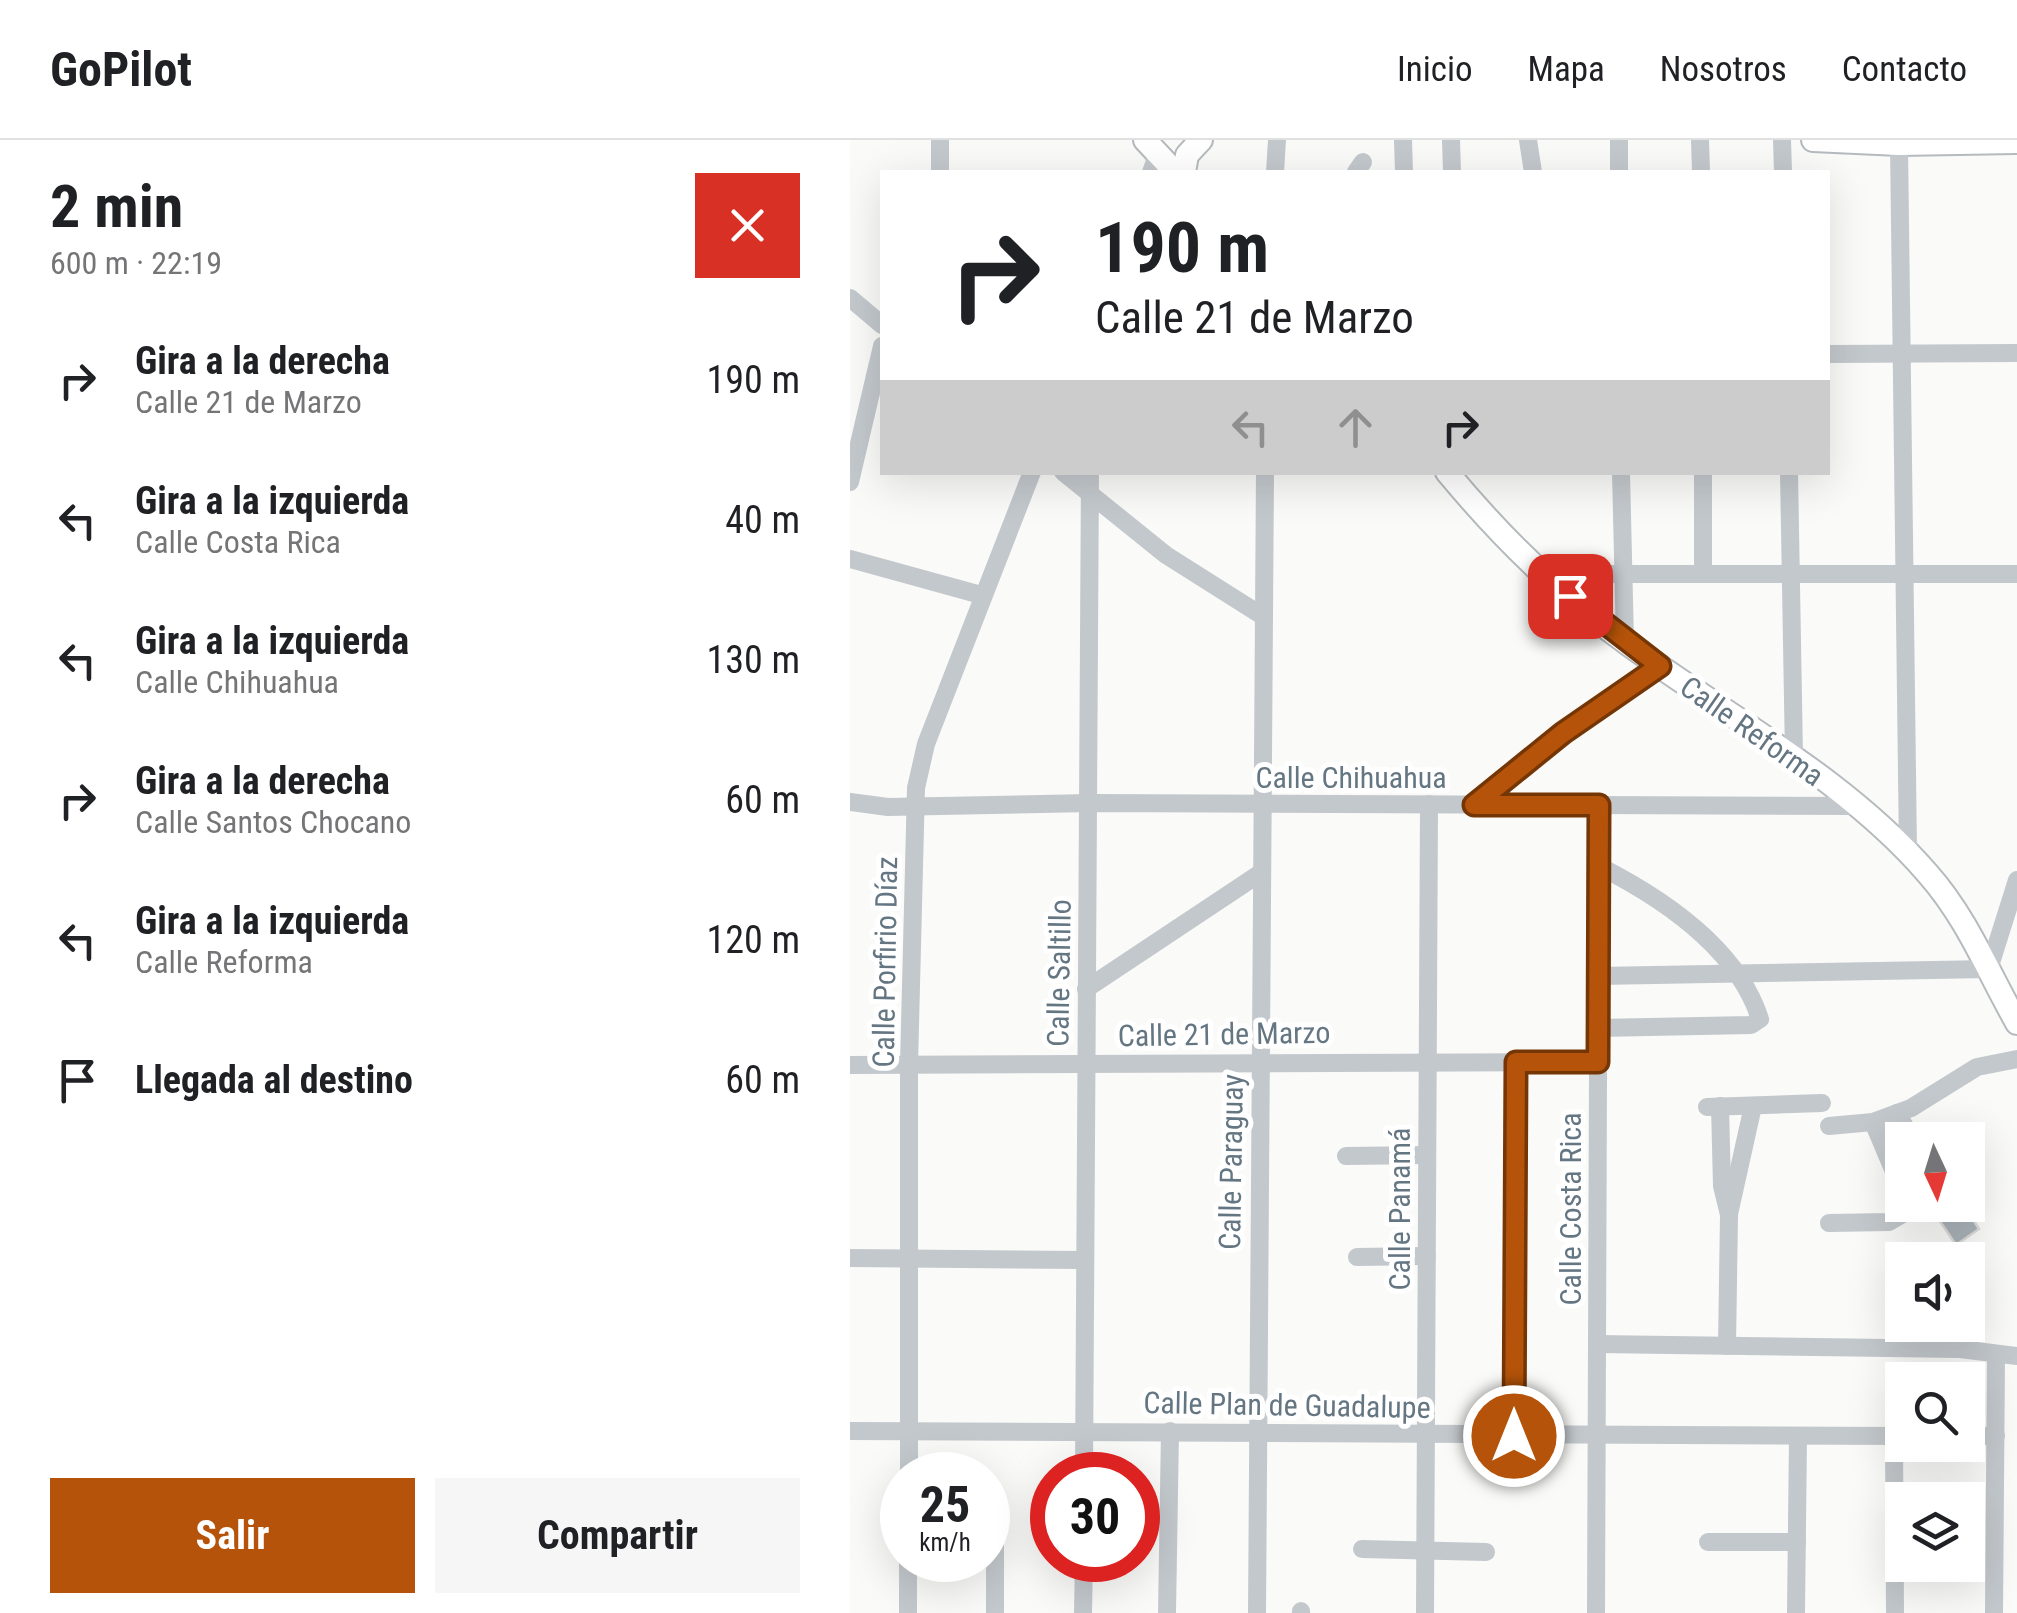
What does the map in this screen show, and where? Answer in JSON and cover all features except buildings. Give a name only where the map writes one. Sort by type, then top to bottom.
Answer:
[{"type":"main road","points":[[1184,170],[1187,156],[1202,140]]},
{"type":"main road","points":[[1814,140],[1899,144],[2017,142]]},
{"type":"main road","points":[[1151,155],[1172,170]]},
{"type":"main road","name":"Calle Reforma","points":[[1450,475],[1475,507],[1543,574],[1625,642],[1794,756],[1908,852],[1962,918],[2017,1023]]},
{"type":"street","points":[[940,140],[940,170]]},
{"type":"street","points":[[1275,170],[1278,140]]},
{"type":"street","points":[[1403,140],[1404,170]]},
{"type":"street","points":[[1452,140],[1452,170]]},
{"type":"street","points":[[1528,140],[1533,170]]},
{"type":"street","points":[[1619,140],[1619,170]]},
{"type":"street","points":[[1700,140],[1700,170]]},
{"type":"street","points":[[1782,140],[1783,170]]},
{"type":"street","points":[[1899,144],[1908,852]]},
{"type":"street","points":[[850,298],[880,323]]},
{"type":"street","points":[[1830,354],[2017,353]]},
{"type":"street","points":[[850,482],[880,354]]},
{"type":"street","name":"Calle Porfirio Díaz","points":[[910,1452],[910,1065],[916,804],[921,760],[981,595],[1031,475]]},
{"type":"street","points":[[1067,475],[1166,555],[1264,617]]},
{"type":"street","name":"Calle Saltillo","points":[[1084,1452],[1090,475]]},
{"type":"street","name":"Calle Paraguay","points":[[1257,1613],[1265,475]]},
{"type":"street","points":[[1621,475],[1625,642]]},
{"type":"street","points":[[1703,475],[1704,574]]},
{"type":"street","points":[[1789,475],[1794,756]]},
{"type":"street","points":[[850,559],[981,595]]},
{"type":"street","points":[[1543,574],[2017,574]]},
{"type":"street","points":[[1474,805],[1563,733],[1660,666]]},
{"type":"street","name":"Calle Chihuahua","points":[[850,802],[876,807],[1090,803],[1852,806]]},
{"type":"street","name":"Calle Panamá","points":[[1425,1613],[1429,804]]},
{"type":"street","name":"Calle Costa Rica","points":[[1596,1613],[1599,805]]},
{"type":"street","points":[[1598,1028],[1755,1024],[1759,1014],[1733,972],[1679,915],[1599,866]]},
{"type":"street","points":[[1086,989],[1262,872]]},
{"type":"street","points":[[1598,976],[1989,968],[2017,880]]},
{"type":"street","name":"Calle 21 de Marzo","points":[[850,1065],[1260,1060],[1598,1062]]},
{"type":"street","points":[[1829,1126],[1873,1122],[1977,1067],[2017,1060]]},
{"type":"street","points":[[1514,1436],[1516,1062]]},
{"type":"street","points":[[1728,1215],[1713,1106],[1822,1103]]},
{"type":"street","points":[[1727,1346],[1728,1215],[1752,1106]]},
{"type":"street","points":[[1896,1113],[1902,1122]]},
{"type":"street","points":[[1829,1223],[1888,1222],[1902,1215],[1895,1174],[1873,1122]]},
{"type":"street","points":[[1346,1156],[1427,1155]]},
{"type":"street","points":[[1357,1257],[1427,1256]]},
{"type":"street","points":[[850,1258],[1084,1260]]},
{"type":"street","points":[[1597,1344],[1960,1349],[2017,1356]]},
{"type":"street","points":[[1994,1613],[1996,1356]]},
{"type":"street","name":"Calle Plan de Guadalupe","points":[[850,1431],[1885,1436]]},
{"type":"street","points":[[1167,1613],[1170,1431]]},
{"type":"street","points":[[1796,1613],[1798,1436]]},
{"type":"street","points":[[1985,1436],[1996,1436]]},
{"type":"street","points":[[1895,1613],[1898,1462]]},
{"type":"street","points":[[1708,1542],[1797,1542]]},
{"type":"street","points":[[1362,1549],[1486,1552]]},
{"type":"street","points":[[908,1582],[908,1613]]},
{"type":"street","points":[[995,1582],[995,1613]]},
{"type":"street","points":[[1083,1613],[1084,1582]]},
{"type":"route","points":[[1514,1436],[1516,1062],[1598,1062],[1599,805],[1474,805],[1563,733],[1660,666],[1570,596]]}]
